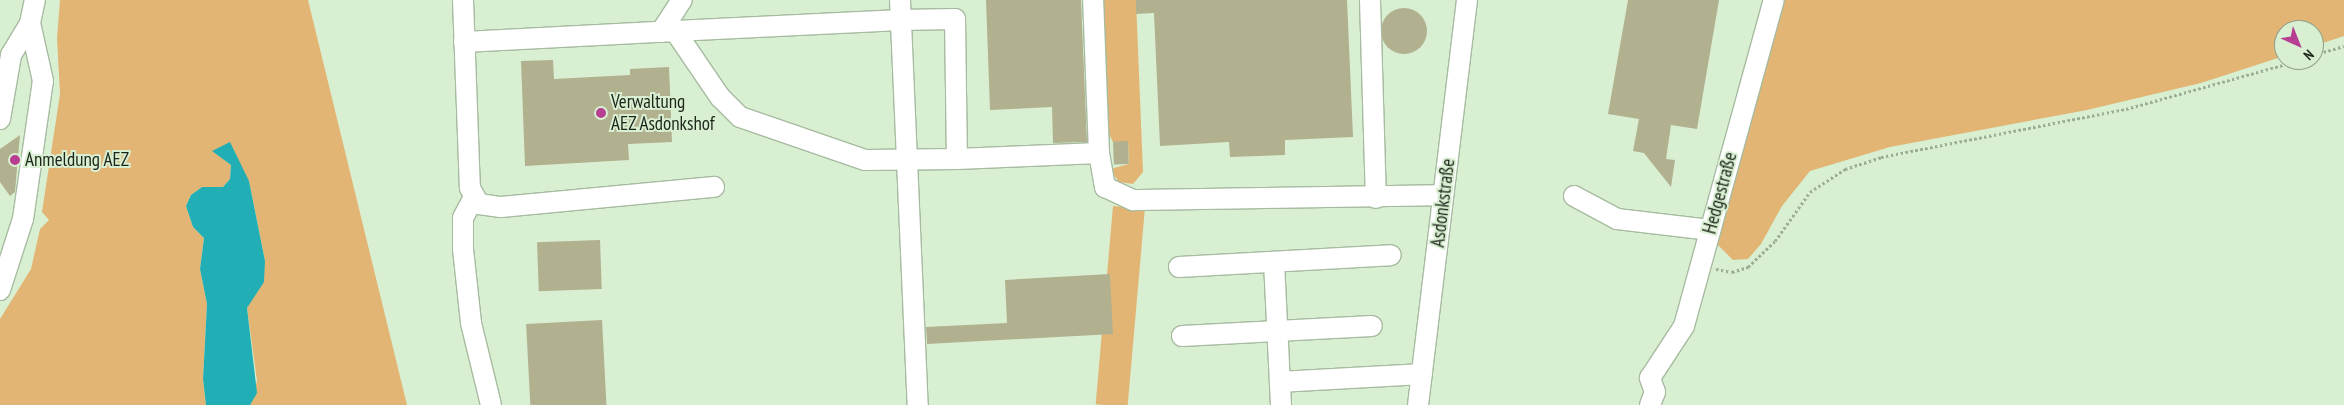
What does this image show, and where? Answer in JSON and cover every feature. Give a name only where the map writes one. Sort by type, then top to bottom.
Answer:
[{"type":"street","points":[[0,119],[11,55],[30,23],[35,0]]},
{"type":"street","points":[[463,0],[473,199],[463,218],[464,249],[472,324],[491,405]]},
{"type":"street","points":[[668,32],[682,0]]},
{"type":"street","points":[[900,0],[918,405]]},
{"type":"street","points":[[1093,0],[1099,154],[1105,187],[1122,198],[1316,194],[1376,198],[1443,196]]},
{"type":"street","points":[[1370,0],[1376,198]]},
{"type":"street","name":"Asdonkstraße","points":[[1418,405],[1467,0]]},
{"type":"street","name":"Hedgestraße","points":[[1650,405],[1655,392],[1650,378],[1684,326],[1774,0]]},
{"type":"street","points":[[464,42],[901,20],[955,19],[957,160]]},
{"type":"street","points":[[0,290],[23,219],[43,80],[30,23]]},
{"type":"street","points":[[668,32],[720,98],[740,117],[851,158],[957,160],[1099,154]]},
{"type":"street","points":[[473,199],[488,207],[501,207],[714,186]]},
{"type":"street","points":[[1574,196],[1617,219],[1710,230]]},
{"type":"street","points":[[1179,267],[1391,255]]},
{"type":"street","points":[[1274,262],[1281,405]]},
{"type":"street","points":[[1182,336],[1372,326]]},
{"type":"street","points":[[1280,382],[1422,374]]},
{"type":"path","points":[[2324,53],[2344,46]]},
{"type":"path","points":[[1700,267],[1732,272],[1748,267],[1775,241],[1810,192],[1845,169],[1881,157],[2126,109],[2274,67]]},
{"type":"shaded area","points":[[60,0],[308,0],[407,405],[250,405],[257,381],[247,308],[265,261],[249,181],[224,149],[213,151],[231,165],[230,179],[223,187],[202,187],[191,195],[186,206],[193,227],[204,238],[200,269],[207,304],[203,379],[206,405],[0,405],[0,319],[31,269],[40,229],[49,220],[42,212],[60,94],[57,38]]},
{"type":"shaded area","points":[[1101,0],[1136,0],[1143,172],[1133,184],[1119,182],[1110,169],[1129,164],[1128,142],[1113,142],[1109,134]]},
{"type":"shaded area","points":[[1783,0],[2344,0],[2344,36],[2324,43],[2324,20],[2274,20],[2274,59],[2201,83],[2087,110],[1890,147],[1810,171],[1782,206],[1761,244],[1748,259],[1733,260],[1716,243]]},
{"type":"shaded area","points":[[1113,206],[1145,209],[1128,405],[1096,404]]},
{"type":"water","points":[[230,142],[249,181],[265,261],[264,282],[247,308],[257,393],[250,405],[206,405],[203,379],[207,304],[200,269],[204,238],[193,227],[186,206],[191,195],[202,187],[223,187],[230,179],[231,165],[212,151]]},
{"type":"building","points":[[986,0],[1081,0],[1087,142],[1053,143],[1052,107],[990,110]]},
{"type":"building","points":[[1136,0],[1347,0],[1353,137],[1285,140],[1285,155],[1230,157],[1229,142],[1160,146],[1154,13],[1136,14]]},
{"type":"building","points":[[1628,0],[1719,0],[1697,129],[1671,125],[1666,159],[1675,160],[1671,187],[1644,153],[1633,151],[1639,119],[1608,114]]},
{"type":"building","points":[[1404,8],[1417,12],[1423,18],[1427,31],[1423,44],[1417,50],[1404,54],[1391,50],[1385,44],[1381,31],[1385,18],[1391,12]]},
{"type":"building","name":"Verwaltung AEZ Asdonkshof","points":[[553,60],[554,79],[630,75],[630,69],[669,67],[672,142],[628,144],[629,160],[525,166],[521,61]]},
{"type":"building","points":[[20,135],[15,192],[10,196],[0,182],[0,149]]},
{"type":"building","points":[[1128,141],[1129,164],[1114,165],[1113,142]]},
{"type":"building","points":[[600,240],[602,289],[539,291],[537,242]]},
{"type":"building","points":[[1110,274],[1113,334],[927,344],[926,327],[1007,323],[1005,280]]},
{"type":"building","points":[[602,320],[606,405],[530,405],[526,324]]},
{"type":"place","name":"Verwaltung AEZ Asdonkshof","points":[[601,113]]},
{"type":"place","name":"Anmeldung AEZ","points":[[15,160]]}]
